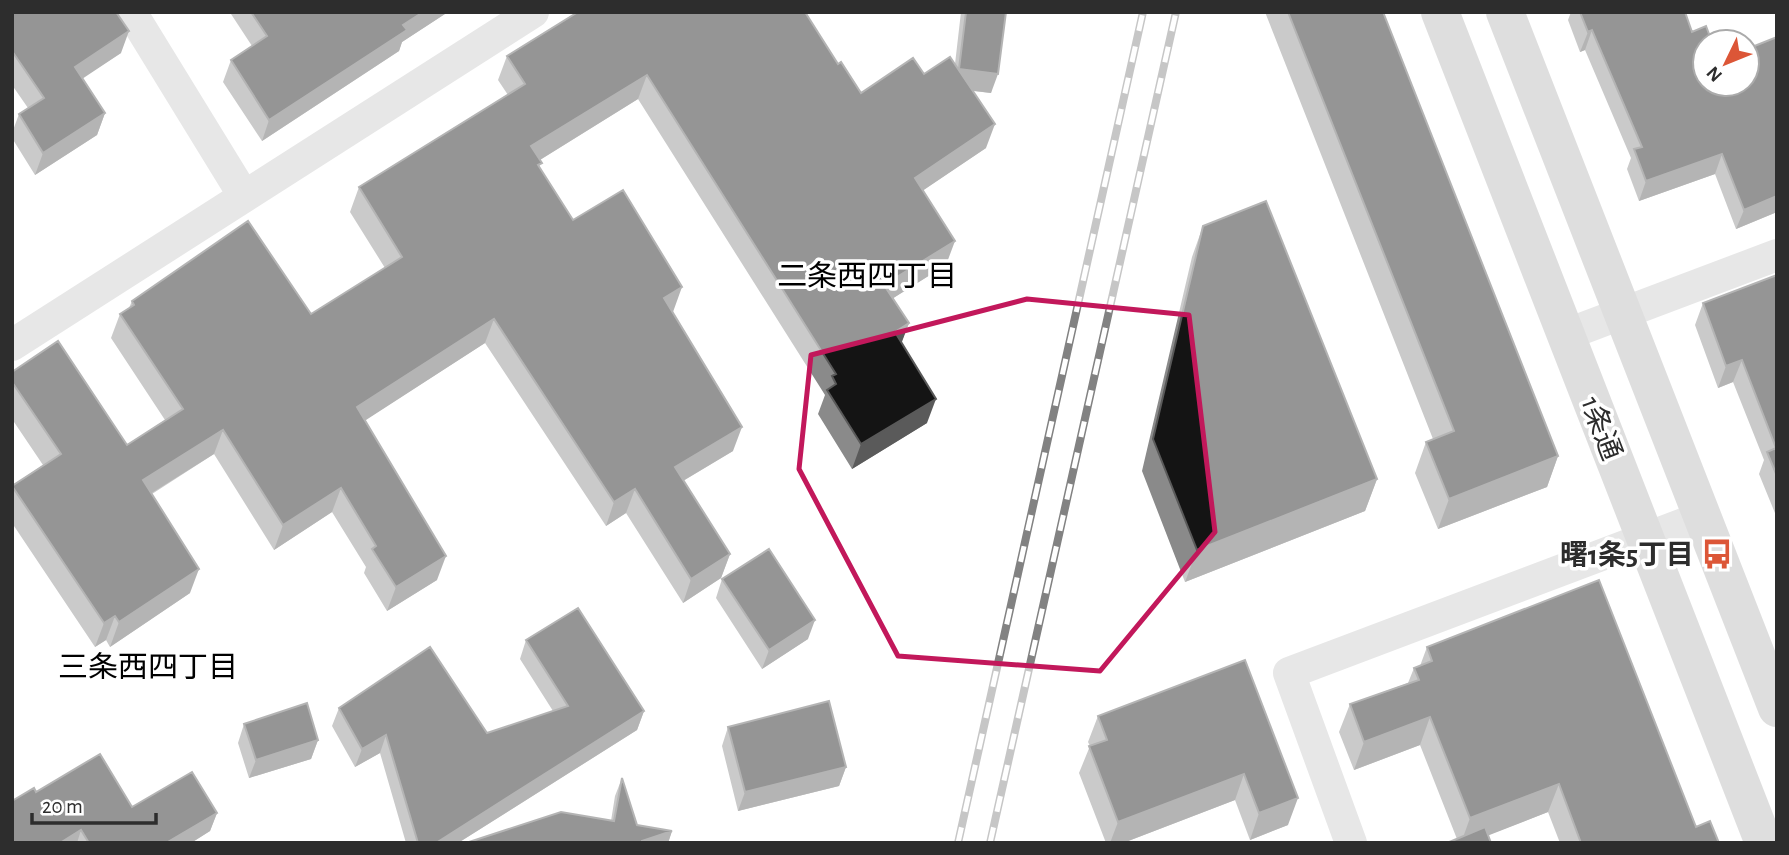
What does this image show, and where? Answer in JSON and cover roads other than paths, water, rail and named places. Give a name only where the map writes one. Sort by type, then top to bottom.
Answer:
[{"type":"street","points":[[131,12],[244,196]]},
{"type":"street","points":[[12,345],[533,12]]},
{"type":"street","name":"1条通","points":[[1440,12],[1764,843]]},
{"type":"street","points":[[1506,12],[1777,708]]},
{"type":"street","points":[[1565,335],[1622,311],[1777,256]]},
{"type":"street","points":[[1351,843],[1289,673],[1702,517]]},
{"type":"railway","points":[[958,843],[1143,12]]},
{"type":"railway","points":[[990,843],[1176,12]]},
{"type":"place","name":"曙1条5丁目","points":[[1717,554]]},
{"type":"district","name":"二条西四丁目","points":[[867,276]]},
{"type":"district","name":"三条西四丁目","points":[[148,667]]}]
